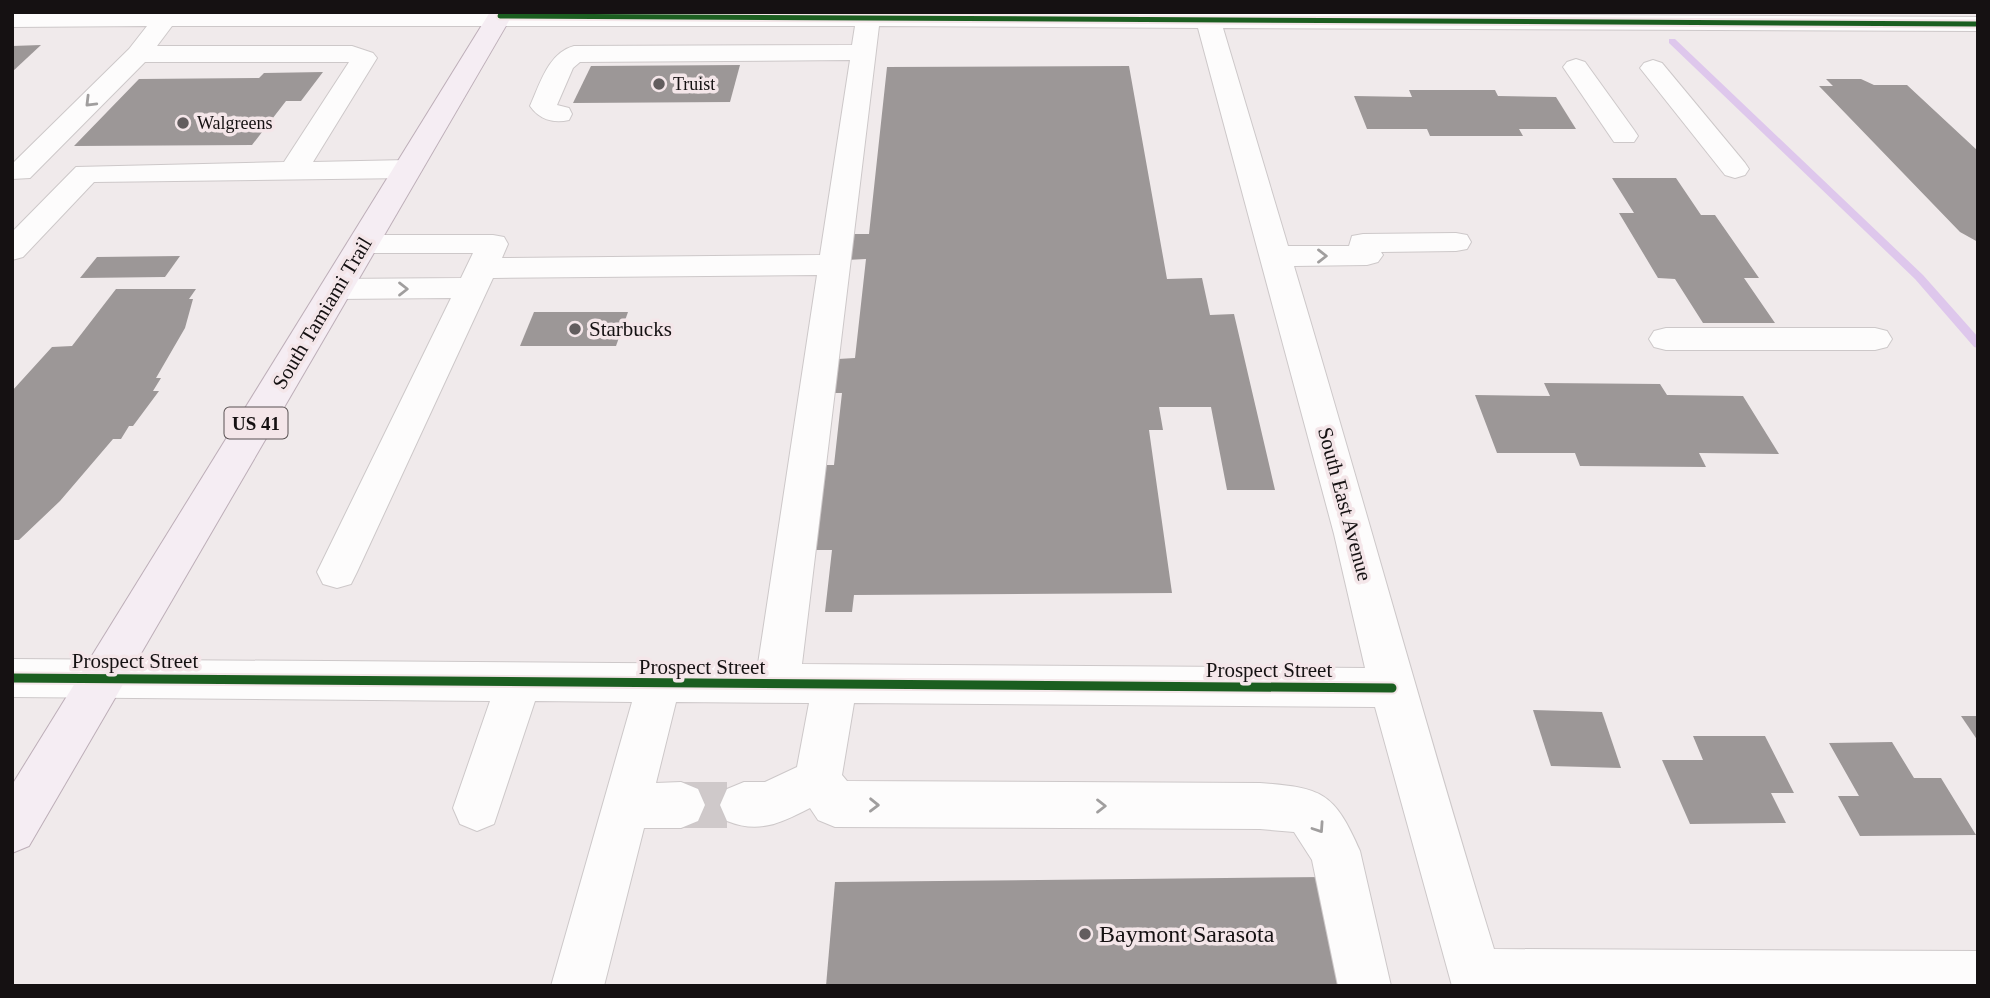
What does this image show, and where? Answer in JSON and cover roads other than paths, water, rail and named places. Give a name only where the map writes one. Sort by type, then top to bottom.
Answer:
[{"type":"main road","name":"South Tamiami Trail","points":[[12,830],[501,14]]},
{"type":"street","points":[[12,20],[271,15],[701,15],[865,36]]},
{"type":"street","points":[[168,16],[138,54],[20,172],[408,169]]},
{"type":"street","points":[[559,114],[548,111],[543,106],[562,64],[574,54],[865,36],[902,16],[1209,23],[1935,18],[1978,24]]},
{"type":"street","name":"South East Avenue","points":[[1209,23],[1354,534],[1392,688],[1478,981]]},
{"type":"street","points":[[777,685],[865,36]]},
{"type":"street","points":[[138,54],[352,54],[364,58],[293,171]]},
{"type":"street","points":[[1576,67],[1624,135]]},
{"type":"street","points":[[1653,68],[1735,169]]},
{"type":"street","points":[[19,237],[86,173]]},
{"type":"street","points":[[1273,244],[1456,242]]},
{"type":"street","points":[[364,244],[481,267]]},
{"type":"street","points":[[337,289],[481,267],[834,265]]},
{"type":"street","points":[[337,572],[481,267]]},
{"type":"street","points":[[1666,339],[1875,339]]},
{"type":"street","name":"Prospect Street","points":[[12,678],[1392,688]]},
{"type":"street","points":[[477,808],[519,681]]},
{"type":"street","points":[[577,986],[659,684]]},
{"type":"street","points":[[835,685],[818,780],[835,804],[1260,806],[1307,810],[1335,851],[1365,986]]},
{"type":"street","points":[[744,805],[768,805],[818,780]]},
{"type":"street","points":[[624,806],[681,805]]},
{"type":"street","points":[[1478,981],[1978,976]]},
{"type":"waterway","points":[[1672,41],[1919,277],[1978,344]]},
{"type":"tunnel","points":[[681,805],[744,805]]},
{"type":"place","name":"Truist","points":[[659,84]]},
{"type":"place","name":"Walgreens","points":[[183,123]]},
{"type":"place","name":"Starbucks","points":[[575,329]]},
{"type":"place","name":"Baymont Sarasota","points":[[1085,934]]}]
